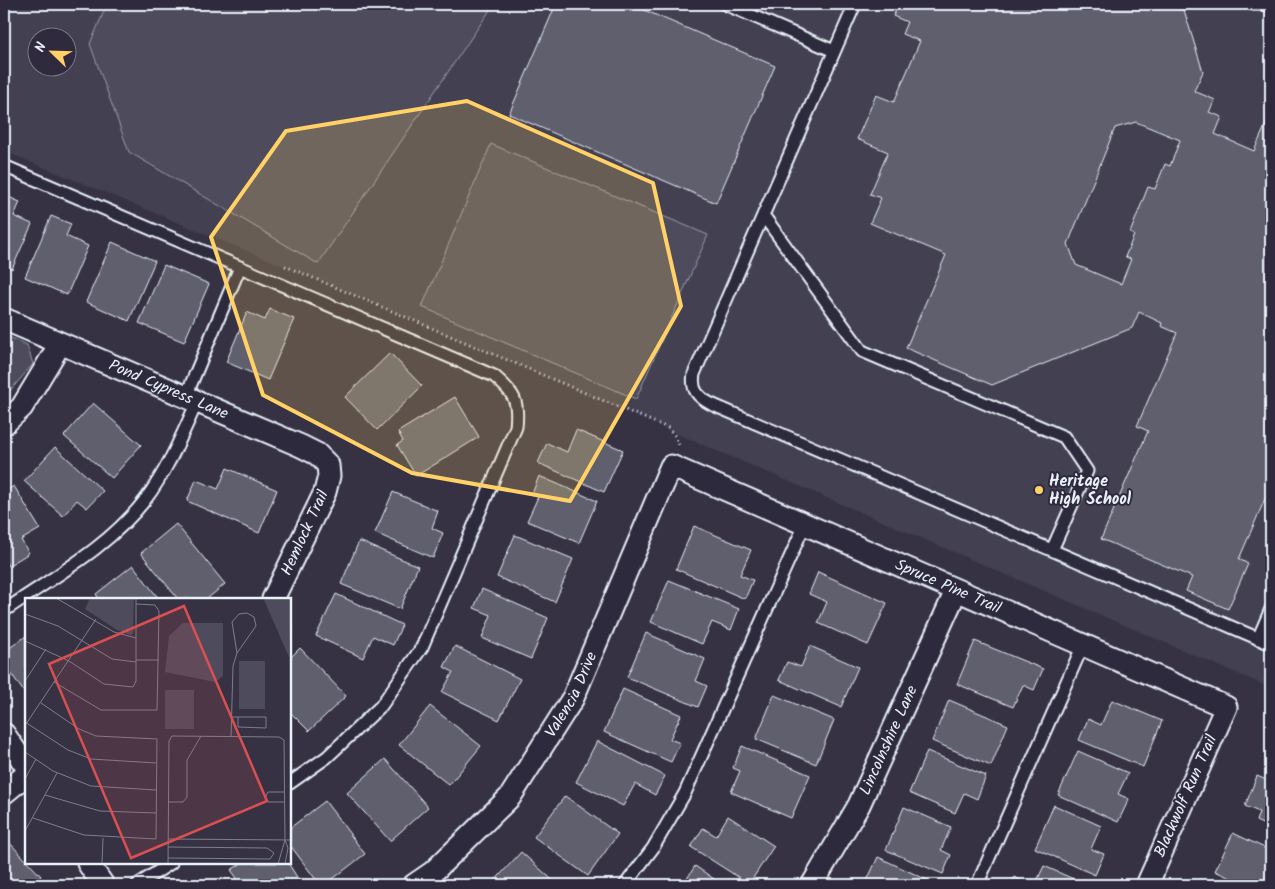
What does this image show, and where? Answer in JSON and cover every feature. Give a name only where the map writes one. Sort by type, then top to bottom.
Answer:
[{"type":"street","name":"Pond Cypress Lane","points":[[4,319],[301,446],[317,454],[328,465]]},
{"type":"street","points":[[4,424],[22,407],[60,344]]},
{"type":"street","name":"Hemlock Trail","points":[[274,598],[296,556],[325,492],[329,476],[328,465]]},
{"type":"street","name":"Spruce Pine Trail","points":[[672,466],[804,526],[1226,707]]},
{"type":"street","name":"Valencia Drive","points":[[414,885],[433,872],[510,797],[573,698],[672,466]]},
{"type":"street","name":"Lincolnshire Lane","points":[[812,885],[858,805],[956,591]]},
{"type":"street","name":"Blackwolf Run Trail","points":[[1147,885],[1226,707]]},
{"type":"street","points":[[4,734],[25,765]]},
{"type":"street","points":[[4,793],[25,776]]},
{"type":"street","points":[[89,864],[102,885]]},
{"type":"lane","points":[[726,4],[834,51]]},
{"type":"lane","points":[[854,4],[694,374],[694,389],[699,398],[1271,644]]},
{"type":"lane","points":[[1253,4],[1271,6]]},
{"type":"lane","points":[[4,166],[494,376],[510,389],[515,397],[518,413],[516,427],[422,647],[381,706],[327,757],[291,782]]},
{"type":"lane","points":[[763,215],[862,351],[1064,436],[1086,471],[1052,550]]},
{"type":"lane","points":[[4,611],[94,549],[121,527],[146,499],[162,474],[240,266]]},
{"type":"lane","points":[[625,885],[652,848],[685,793],[804,526]]},
{"type":"lane","points":[[1258,639],[1271,609]]},
{"type":"lane","points":[[977,885],[1083,645]]},
{"type":"lane","points":[[137,885],[169,864]]},
{"type":"path","points":[[279,264],[668,428],[675,436],[679,445]]},
{"type":"highlighted area","points":[[467,101],[653,183],[681,306],[570,501],[412,473],[263,395],[211,237],[286,131]]},
{"type":"shaded area","name":"Heritage High School","points":[[4,4],[1271,4],[1271,688],[344,291],[4,151]]},
{"type":"shaded area","points":[[107,4],[489,4],[490,10],[318,264],[129,152],[90,44]]},
{"type":"shaded area","points":[[491,144],[708,235],[636,399],[422,307]]},
{"type":"shaded area","points":[[4,335],[27,345],[33,364],[4,398]]},
{"type":"building","points":[[556,4],[630,4],[775,66],[716,203],[509,114]]},
{"type":"building","name":"Heritage High School","points":[[899,4],[1172,4],[1171,8],[1184,10],[1203,72],[1194,91],[1215,100],[1209,112],[1222,117],[1215,134],[1254,151],[1271,113],[1271,485],[1239,559],[1248,564],[1228,609],[1186,591],[1192,577],[1101,539],[1148,431],[1137,426],[1177,333],[1161,326],[1162,323],[1139,312],[1132,328],[992,385],[906,348],[946,255],[870,223],[881,198],[870,194],[888,152],[857,139],[876,95],[894,102],[920,41],[902,34],[907,22],[893,16]],"holes":[[[1136,122],[1180,140],[1170,166],[1165,164],[1155,189],[1148,187],[1130,233],[1134,235],[1125,257],[1131,259],[1121,284],[1076,265],[1068,244],[1115,128]]]},
{"type":"building","points":[[4,195],[20,202],[14,216],[32,224],[12,269],[4,265]]},
{"type":"building","points":[[51,216],[71,224],[66,236],[88,246],[67,295],[25,277]]},
{"type":"building","points":[[112,242],[155,261],[129,321],[86,302]]},
{"type":"building","points":[[164,265],[209,284],[184,342],[139,323]]},
{"type":"building","points":[[270,309],[294,319],[268,380],[226,362],[247,312],[265,320]]},
{"type":"building","points":[[390,353],[422,386],[377,430],[345,397]]},
{"type":"building","points":[[455,397],[479,437],[416,476],[397,445],[403,441],[398,432]]},
{"type":"building","points":[[93,403],[141,445],[112,478],[64,436]]},
{"type":"building","points":[[576,430],[623,450],[604,492],[538,463],[547,443],[567,452]]},
{"type":"building","points":[[55,447],[103,491],[87,508],[77,500],[63,516],[24,481]]},
{"type":"building","points":[[227,468],[277,490],[259,533],[187,501],[196,480],[218,489]]},
{"type":"building","points":[[539,476],[597,501],[579,543],[527,521],[538,497],[532,494]]},
{"type":"building","points":[[14,486],[40,529],[21,540],[29,553],[8,566],[4,558],[4,492]]},
{"type":"building","points":[[393,492],[438,511],[432,528],[443,533],[433,558],[375,533]]},
{"type":"building","points":[[176,524],[225,584],[208,598],[177,598],[141,553]]},
{"type":"building","points":[[694,526],[751,550],[740,575],[753,580],[745,599],[676,569]]},
{"type":"building","points":[[515,535],[573,559],[555,602],[497,577]]},
{"type":"building","points":[[359,541],[418,566],[400,609],[341,584]]},
{"type":"building","points":[[133,565],[158,598],[98,598],[96,594]]},
{"type":"building","points":[[818,572],[887,603],[868,645],[818,623],[827,602],[809,594]]},
{"type":"building","points":[[669,580],[739,609],[731,630],[712,622],[702,644],[651,622]]},
{"type":"building","points":[[482,589],[548,618],[531,659],[482,638],[491,615],[474,608]]},
{"type":"building","points":[[336,594],[402,625],[393,645],[373,636],[363,658],[316,636]]},
{"type":"building","points":[[646,633],[705,659],[696,681],[707,686],[698,707],[627,677]]},
{"type":"building","points":[[25,637],[25,694],[4,663],[4,652]]},
{"type":"building","points":[[975,641],[1043,669],[1034,690],[1023,685],[1013,707],[957,684]]},
{"type":"building","points":[[455,646],[520,679],[499,720],[442,692],[453,672],[444,667]]},
{"type":"building","points":[[810,646],[858,667],[841,707],[779,680],[787,662],[801,667]]},
{"type":"building","points":[[300,648],[346,696],[309,731],[291,713],[291,657]]},
{"type":"building","points":[[623,689],[681,715],[670,739],[680,743],[671,762],[604,732]]},
{"type":"building","points":[[774,695],[834,720],[816,764],[756,739]]},
{"type":"building","points":[[949,700],[1008,725],[991,766],[932,741]]},
{"type":"building","points":[[1112,700],[1162,721],[1143,767],[1079,740],[1088,719],[1101,725]]},
{"type":"building","points":[[430,706],[481,746],[449,785],[399,745]]},
{"type":"building","points":[[597,741],[665,776],[655,795],[635,784],[623,806],[576,782]]},
{"type":"building","points":[[1271,744],[1271,761],[1265,758]]},
{"type":"building","points":[[742,746],[810,775],[791,818],[731,792],[740,771],[733,768]]},
{"type":"building","points":[[927,751],[986,776],[977,799],[964,793],[955,813],[909,793]]},
{"type":"building","points":[[1078,751],[1128,773],[1118,794],[1129,799],[1118,822],[1058,795]]},
{"type":"building","points":[[385,759],[428,807],[390,841],[347,793]]},
{"type":"building","points":[[1257,776],[1271,782],[1271,828],[1256,821],[1259,812],[1245,806]]},
{"type":"building","points":[[565,796],[618,834],[588,876],[534,837]]},
{"type":"building","points":[[325,801],[365,854],[325,885],[320,885],[291,846],[291,827]]},
{"type":"building","points":[[1054,805],[1101,826],[1091,849],[1104,854],[1095,875],[1035,848]]},
{"type":"building","points":[[904,807],[951,827],[941,850],[951,855],[943,874],[886,850]]},
{"type":"building","points":[[728,816],[774,846],[749,884],[691,847],[703,828],[716,836]]},
{"type":"building","points":[[1233,833],[1271,851],[1271,885],[1246,885],[1215,871]]},
{"type":"building","points":[[7,840],[25,859],[25,864],[30,864],[41,876],[32,885],[4,885],[4,843]]},
{"type":"building","points":[[521,852],[558,885],[491,885]]},
{"type":"building","points":[[878,857],[938,885],[865,885]]},
{"type":"building","points":[[240,864],[289,864],[302,885],[242,885],[231,870]]},
{"type":"building","points":[[695,866],[723,885],[683,885]]},
{"type":"building","points":[[1044,866],[1087,885],[1035,885]]},
{"type":"building","points":[[1014,877],[1031,885],[1010,885]]},
{"type":"place","name":"Heritage High School","points":[[1039,490]]}]
